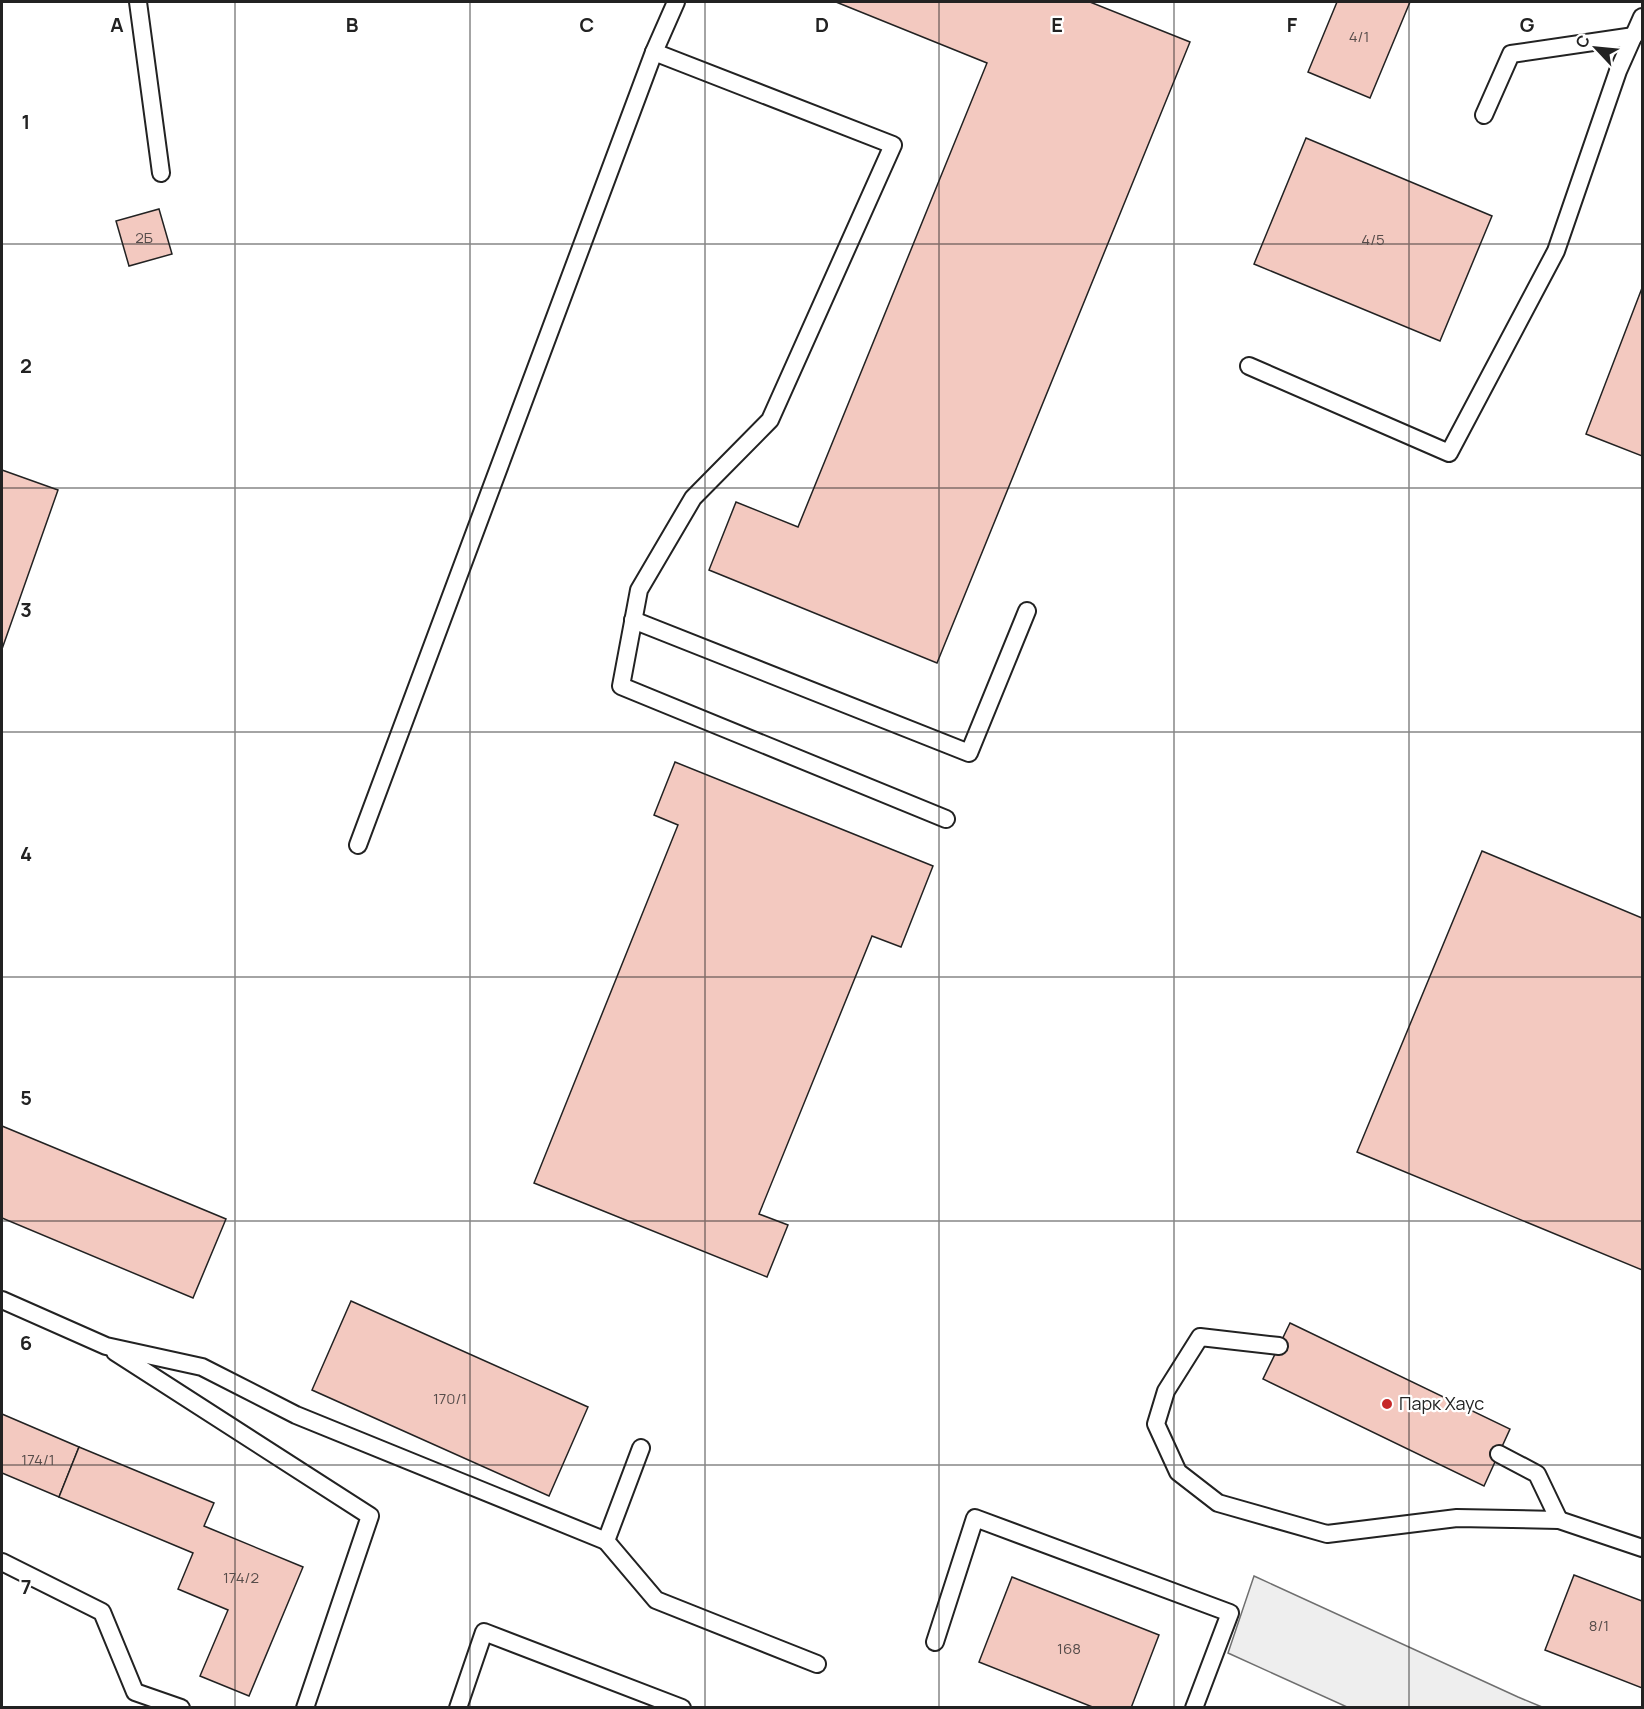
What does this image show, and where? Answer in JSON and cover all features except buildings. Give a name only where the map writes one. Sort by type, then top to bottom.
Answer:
[{"type":"lane","points":[[138,2],[161,173]]},
{"type":"lane","points":[[358,845],[654,52],[676,2]]},
{"type":"lane","points":[[1249,366],[1449,453],[1556,251],[1618,71],[1642,17]]},
{"type":"lane","points":[[1484,115],[1511,54],[1634,36]]},
{"type":"lane","points":[[654,52],[893,145],[770,420],[693,498],[639,590],[621,686],[946,819]]},
{"type":"lane","points":[[633,620],[969,753],[1027,610]]},
{"type":"lane","points":[[2,1300],[106,1346],[370,1516],[305,1707]]},
{"type":"lane","points":[[1279,1346],[1200,1337],[1166,1391],[1156,1424],[1178,1472],[1218,1503],[1328,1534],[1457,1518],[1559,1520],[1642,1548]]},
{"type":"lane","points":[[106,1346],[202,1367],[296,1415],[606,1541],[656,1600],[817,1664]]},
{"type":"lane","points":[[606,1541],[641,1448]]},
{"type":"lane","points":[[1499,1454],[1537,1474],[1559,1520]]},
{"type":"lane","points":[[935,1642],[975,1518],[1230,1613],[1194,1707]]},
{"type":"lane","points":[[2,1562],[102,1612],[135,1692],[181,1707]]},
{"type":"lane","points":[[458,1707],[484,1632],[682,1707]]},
{"type":"shaded area","points":[[1254,1576],[1542,1707],[1347,1707],[1228,1653]]},
{"type":"place","name":"Парк Хаус","points":[[1387,1404]]}]
